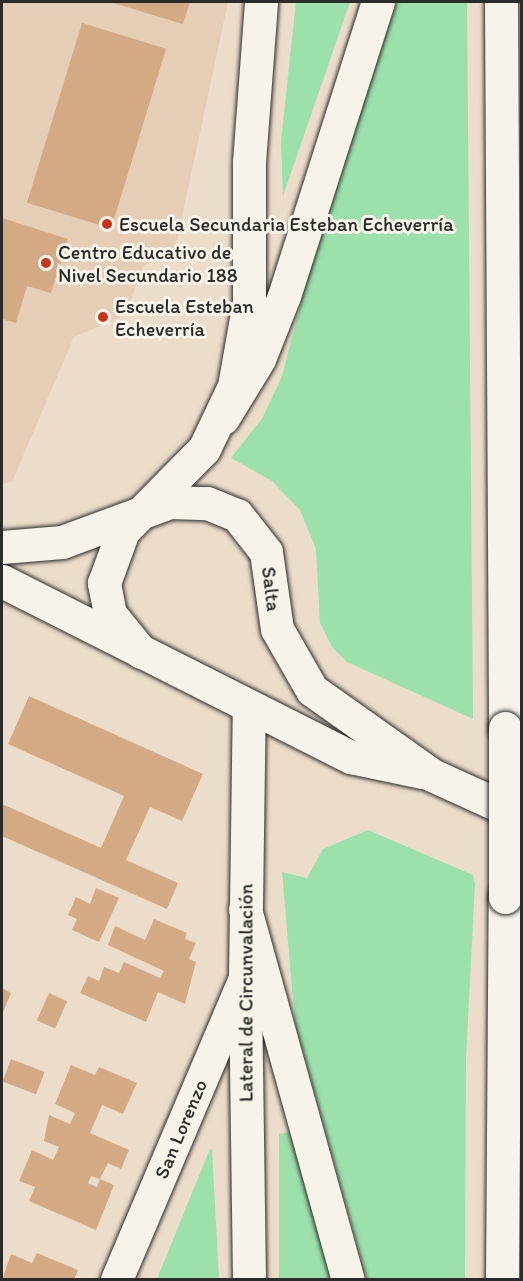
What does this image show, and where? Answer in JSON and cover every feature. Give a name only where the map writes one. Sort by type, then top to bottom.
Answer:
[{"type":"main road","points":[[223,418],[249,301],[249,162],[261,2]]},
{"type":"main road","points":[[141,652],[110,614],[104,583],[116,543],[136,517],[204,449],[259,359],[284,296],[378,2]]},
{"type":"main road","points":[[501,2],[505,728],[502,1280]]},
{"type":"main road","name":"Salta","points":[[2,547],[62,542],[136,517],[170,502],[190,500],[237,516],[266,552],[277,629],[299,672],[331,705],[432,775],[522,816]]},
{"type":"main road","name":"Salta","points":[[2,581],[351,757],[432,775]]},
{"type":"main road","name":"Lateral de Circunvalación","points":[[249,706],[244,978],[249,1280]]},
{"type":"main road","points":[[245,909],[348,1280]]},
{"type":"street","name":"San Lorenzo","points":[[117,1280],[244,978]]},
{"type":"shaded area","points":[[2,2],[228,2],[174,254],[144,265],[125,315],[74,337],[12,482],[2,484]]},
{"type":"green space","points":[[296,2],[350,2],[283,196],[281,141]]},
{"type":"green space","points":[[397,2],[467,2],[473,719],[347,662],[332,647],[320,623],[316,549],[300,510],[272,481],[231,458],[263,417],[282,376],[319,232]]},
{"type":"green space","points":[[368,830],[473,875],[475,884],[466,1058],[465,1279],[367,1279],[295,1022],[282,872],[307,878],[323,849]]},
{"type":"green space","points":[[290,1132],[331,1279],[279,1279],[279,1134]]},
{"type":"green space","points":[[210,1149],[212,1149],[219,1279],[157,1279]]},
{"type":"building","points":[[110,2],[190,2],[183,24]]},
{"type":"building","points":[[82,23],[166,49],[111,229],[27,203]]},
{"type":"building","points":[[2,218],[68,239],[51,293],[27,286],[16,323],[2,319]]},
{"type":"building","points":[[29,696],[203,774],[182,821],[150,807],[126,860],[178,883],[167,909],[2,836],[2,804],[101,848],[124,796],[8,744]]},
{"type":"building","points":[[96,888],[119,898],[99,942],[72,930],[77,919],[68,915],[76,897],[90,904]]},
{"type":"building","points":[[154,919],[187,933],[185,939],[196,943],[189,959],[196,962],[185,1004],[158,992],[146,1022],[80,993],[88,976],[99,981],[104,967],[119,973],[124,962],[160,978],[164,971],[108,945],[115,926],[145,940]]},
{"type":"building","points":[[2,988],[11,993],[2,1015]]},
{"type":"building","points":[[49,993],[67,1001],[55,1029],[37,1020]]},
{"type":"building","points":[[11,1059],[45,1072],[36,1094],[2,1081]]},
{"type":"building","points":[[71,1065],[95,1075],[99,1067],[137,1083],[123,1114],[102,1105],[90,1133],[129,1150],[121,1169],[108,1163],[100,1179],[114,1185],[96,1230],[29,1201],[35,1187],[19,1181],[32,1150],[53,1160],[59,1147],[44,1141],[49,1115],[70,1124],[75,1113],[55,1104]],"holes":[[[91,1176],[100,1179],[97,1187],[88,1183]]]},
{"type":"building","points":[[37,1253],[78,1270],[74,1280],[2,1280],[11,1254],[32,1263]]},
{"type":"place","name":"Escuela Secundaria Esteban Echeverría","points":[[107,224]]},
{"type":"place","name":"Centro Educativo de Nivel Secundario 188","points":[[46,263]]},
{"type":"place","name":"Escuela Esteban Echeverría","points":[[103,317]]}]
